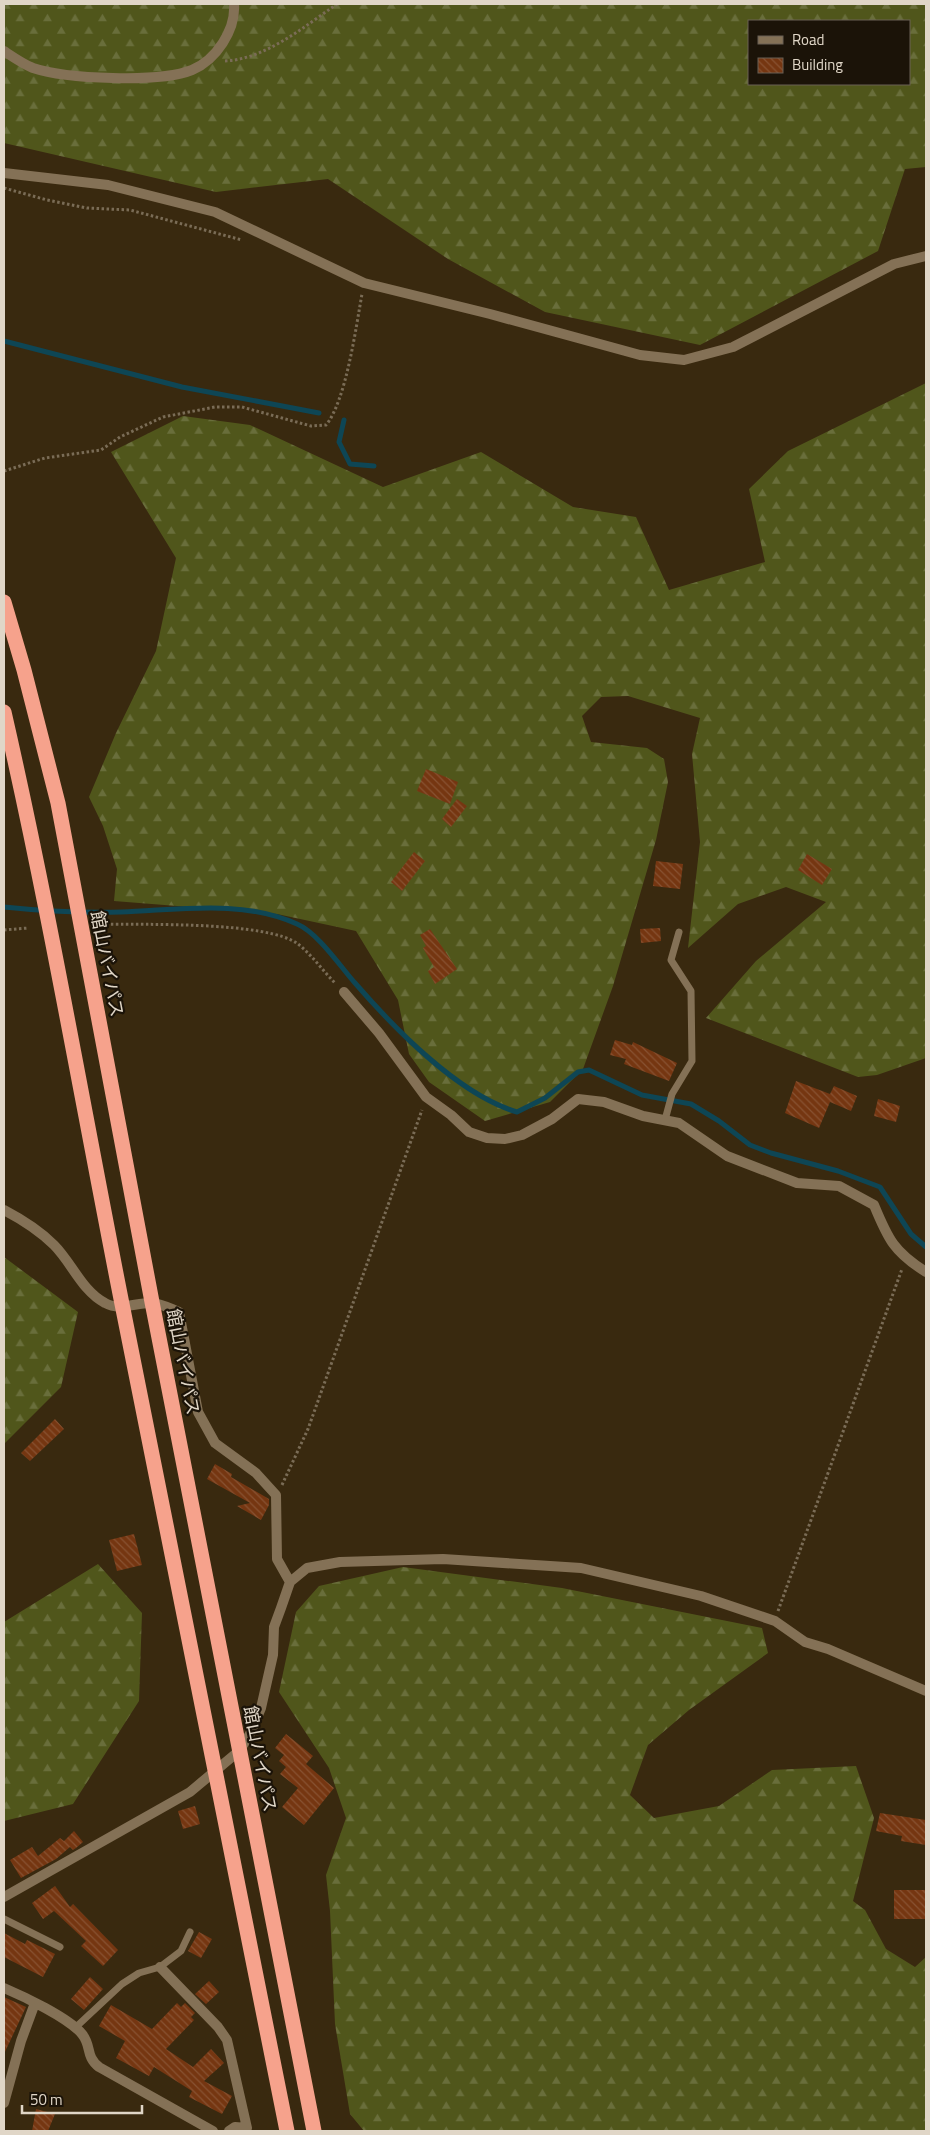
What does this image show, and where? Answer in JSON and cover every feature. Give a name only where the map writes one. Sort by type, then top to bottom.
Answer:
[{"type":"highway","name":"館山バイパス","points":[[4,602],[24,670],[58,803],[152,1302],[314,2131]]},
{"type":"highway","points":[[4,712],[41,882],[181,1608],[216,1772],[287,2131]]},
{"type":"street","points":[[4,51],[32,68],[57,74],[93,78],[176,75],[192,70],[207,62],[219,48],[230,28],[234,4]]},
{"type":"street","points":[[4,173],[108,185],[215,212],[364,282],[490,314],[640,356],[684,360],[733,347],[894,264],[926,256]]},
{"type":"street","points":[[344,992],[379,1033],[426,1097],[451,1115],[469,1132],[486,1138],[505,1139],[522,1135],[552,1119],[578,1099],[604,1102],[643,1116],[667,1116],[726,1156],[798,1183],[839,1186],[874,1205],[882,1226],[895,1247],[906,1259],[926,1272]]},
{"type":"street","points":[[4,1210],[32,1225],[55,1246],[74,1268],[86,1289],[96,1298],[113,1307],[152,1302],[179,1312],[198,1412],[215,1443],[256,1473],[276,1495],[277,1559],[290,1582]]},
{"type":"street","points":[[4,1897],[190,1792],[239,1751],[250,1734],[261,1708],[273,1655],[274,1627],[290,1582],[307,1568],[340,1562],[443,1559],[581,1568],[701,1596],[775,1621],[805,1642],[828,1649],[926,1691]]},
{"type":"street","points":[[160,1967],[218,2027],[227,2040],[247,2128],[235,2127],[229,2131]]},
{"type":"street","points":[[4,1988],[35,2003],[76,2027],[88,2045],[89,2056],[93,2062],[213,2131]]},
{"type":"street","points":[[4,2103],[20,2041],[35,2003]]},
{"type":"lane","points":[[667,1116],[672,1094],[692,1061],[692,990],[671,960],[679,932]]},
{"type":"lane","points":[[4,1919],[60,1947]]},
{"type":"lane","points":[[76,2027],[122,1984],[140,1973],[160,1967],[181,1951],[190,1932]]},
{"type":"path","points":[[207,62],[234,61],[262,52],[301,29],[337,4]]},
{"type":"path","points":[[4,188],[47,200],[87,208],[130,210],[245,241]]},
{"type":"path","points":[[4,471],[45,458],[100,450],[120,437],[163,417],[215,407],[250,408],[311,426],[326,425],[332,418],[337,405],[351,352],[364,282]]},
{"type":"path","points":[[101,924],[268,932],[298,944],[344,992]]},
{"type":"path","points":[[4,930],[28,928]]},
{"type":"path","points":[[276,1495],[287,1478],[308,1429],[426,1097]]},
{"type":"path","points":[[775,1621],[906,1259]]},
{"type":"green space","points":[[4,4],[926,4],[926,167],[905,169],[878,251],[700,345],[545,312],[448,259],[328,179],[216,192],[4,143]]},
{"type":"green space","points":[[926,383],[926,1058],[877,1075],[858,1077],[706,1018],[756,961],[826,902],[786,887],[738,904],[688,948],[700,842],[692,754],[700,718],[628,696],[601,697],[582,716],[591,742],[647,748],[664,759],[668,782],[656,840],[613,986],[583,1069],[550,1102],[485,1121],[429,1082],[409,1054],[398,1000],[356,931],[277,914],[114,901],[117,869],[103,826],[89,797],[116,733],[156,651],[176,558],[111,452],[183,416],[250,425],[383,487],[481,452],[573,507],[636,517],[669,590],[765,562],[749,489],[788,451]]},
{"type":"green space","points":[[4,1257],[78,1312],[61,1387],[4,1444]]},
{"type":"green space","points":[[98,1564],[142,1613],[139,1701],[73,1804],[4,1821],[4,1622]]},
{"type":"green space","points":[[403,1567],[562,1588],[762,1628],[768,1653],[689,1710],[648,1745],[630,1795],[654,1818],[719,1806],[772,1770],[856,1766],[874,1818],[853,1901],[865,1910],[886,1949],[915,1967],[926,1957],[926,2131],[364,2131],[350,2114],[335,2024],[330,1911],[326,1875],[346,1818],[329,1768],[279,1692],[296,1612],[319,1586]]},
{"type":"building","points":[[426,769],[458,782],[450,804],[417,791]]},
{"type":"building","points":[[457,799],[467,806],[451,827],[442,819]]},
{"type":"building","points":[[414,852],[425,861],[402,891],[391,882]]},
{"type":"building","points":[[807,854],[832,869],[822,885],[798,870]]},
{"type":"building","points":[[656,861],[683,864],[680,889],[653,886]]},
{"type":"building","points":[[660,928],[661,941],[641,943],[640,929]]},
{"type":"building","points":[[430,929],[457,969],[435,984],[428,971],[434,967],[423,948],[426,946],[420,935]]},
{"type":"building","points":[[615,1040],[632,1045],[633,1042],[677,1063],[669,1081],[624,1064],[626,1059],[610,1055]]},
{"type":"building","points":[[796,1081],[830,1094],[834,1086],[857,1096],[851,1111],[830,1102],[819,1128],[785,1113]]},
{"type":"building","points":[[878,1099],[900,1106],[896,1122],[874,1116]]},
{"type":"building","points":[[55,1419],[64,1429],[30,1461],[21,1453]]},
{"type":"building","points":[[215,1464],[232,1474],[231,1477],[269,1499],[269,1505],[261,1520],[237,1506],[250,1503],[207,1479]]},
{"type":"building","points":[[134,1534],[142,1565],[117,1571],[109,1540]]},
{"type":"building","points":[[286,1734],[313,1756],[306,1764],[334,1788],[304,1825],[282,1807],[298,1788],[280,1774],[286,1767],[279,1761],[284,1755],[275,1748]]},
{"type":"building","points":[[195,1806],[200,1824],[183,1829],[178,1811]]},
{"type":"building","points":[[880,1813],[926,1820],[926,1845],[901,1841],[902,1836],[876,1831]]},
{"type":"building","points":[[74,1831],[83,1842],[73,1850],[70,1847],[56,1859],[21,1878],[10,1860],[32,1847],[38,1856],[60,1838],[64,1841]]},
{"type":"building","points":[[55,1886],[70,1907],[73,1904],[118,1950],[103,1966],[81,1946],[86,1941],[54,1911],[43,1919],[32,1903]]},
{"type":"building","points":[[894,1890],[926,1890],[926,1919],[894,1919]]},
{"type":"building","points":[[199,1932],[212,1939],[201,1958],[188,1951]]},
{"type":"building","points":[[4,1933],[25,1944],[27,1940],[55,1954],[43,1977],[4,1957]]},
{"type":"building","points":[[90,1977],[103,1989],[84,2010],[71,1999]]},
{"type":"building","points":[[209,1981],[219,1992],[206,2004],[195,1994]]},
{"type":"building","points":[[4,1997],[26,2007],[4,2054]]},
{"type":"building","points":[[177,2003],[181,2007],[185,2003],[195,2013],[191,2017],[194,2020],[166,2049],[193,2067],[211,2049],[224,2063],[204,2081],[232,2096],[222,2114],[189,2097],[192,2091],[154,2067],[149,2076],[116,2058],[125,2041],[99,2026],[111,2005],[152,2029]]},
{"type":"building","points":[[36,2109],[55,2114],[48,2131],[32,2131]]},
{"type":"waterway","points":[[4,341],[182,387],[319,413]]},
{"type":"waterway","points":[[344,420],[339,442],[350,464],[374,466]]},
{"type":"waterway","points":[[4,907],[47,911],[92,912],[210,908],[254,911],[276,916],[305,928],[321,942],[371,1001],[408,1039],[451,1076],[495,1103],[517,1112],[545,1098],[578,1072],[589,1070],[642,1095],[691,1104],[719,1121],[750,1145],[771,1153],[838,1171],[880,1187],[911,1234],[926,1247]]}]
